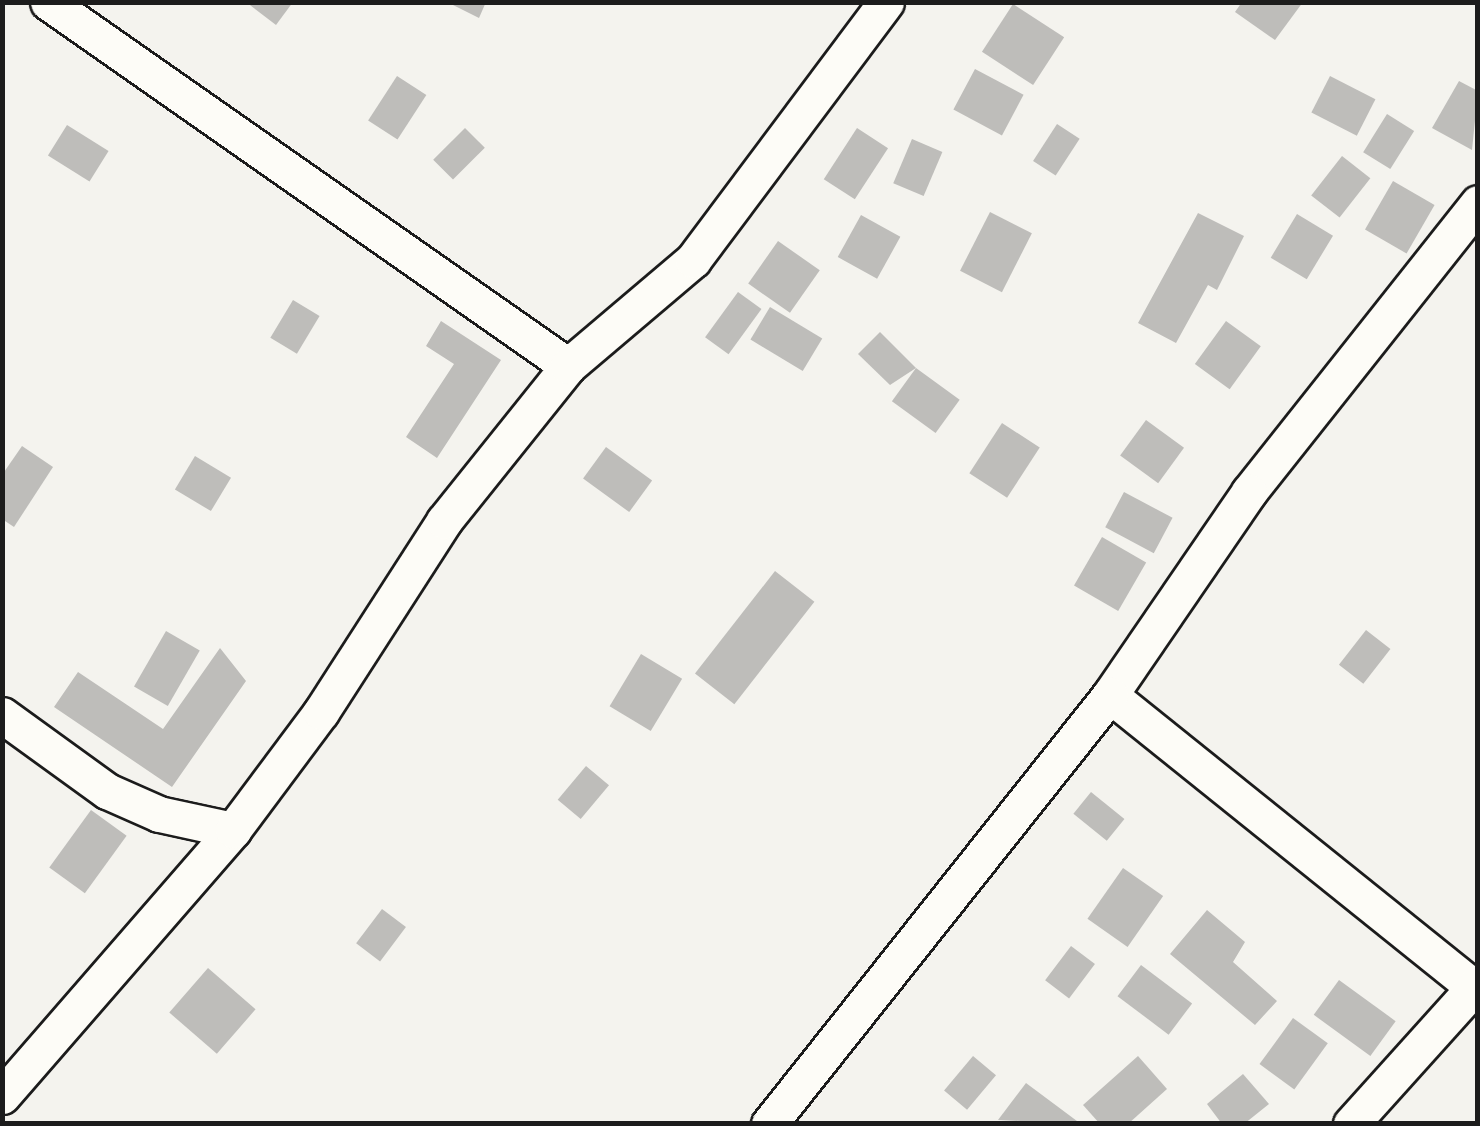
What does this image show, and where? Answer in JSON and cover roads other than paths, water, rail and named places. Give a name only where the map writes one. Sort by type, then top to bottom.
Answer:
[{"type":"street","points":[[48,2],[568,366]]},
{"type":"street","points":[[2,1096],[233,830],[322,712],[444,521],[568,366],[693,260],[886,2]]},
{"type":"street","points":[[770,1124],[1110,695],[1248,492],[1478,203]]},
{"type":"street","points":[[1110,695],[1476,987],[1351,1124]]},
{"type":"street","points":[[2,715],[106,791],[159,814],[233,830]]}]
